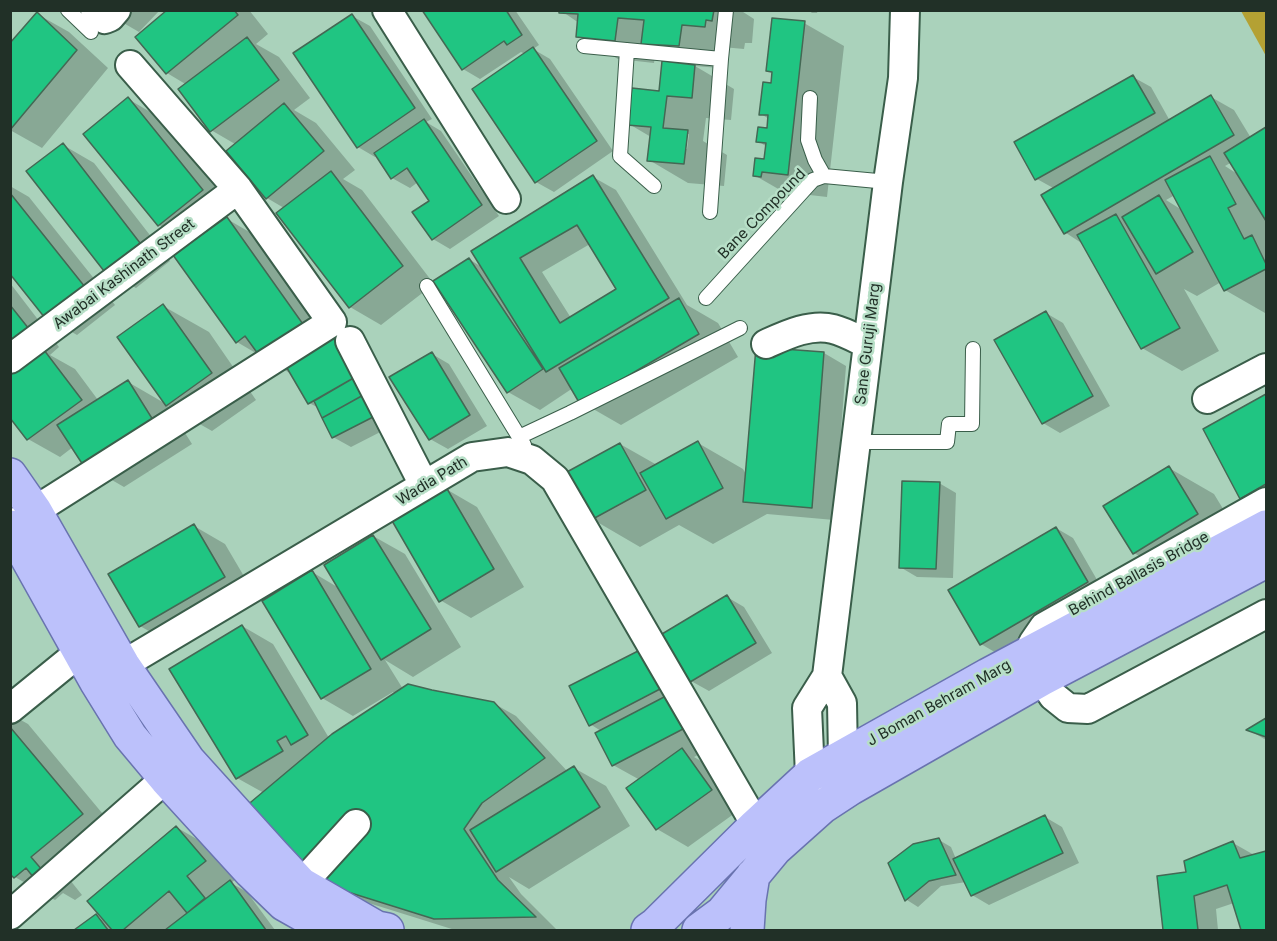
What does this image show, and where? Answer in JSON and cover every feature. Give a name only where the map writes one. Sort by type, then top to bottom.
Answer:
[{"type":"main road","points":[[10,475],[19,521],[80,652],[109,673]]},
{"type":"main road","points":[[19,521],[109,673],[177,770],[302,894],[330,930]]},
{"type":"main road","name":"J Boman Behram Marg","points":[[699,930],[722,913],[753,875],[766,837],[810,775],[847,772],[1261,541]]},
{"type":"main road","name":"J Boman Behram Marg","points":[[648,930],[766,837],[822,807],[847,772]]},
{"type":"main road","points":[[747,930],[753,875]]},
{"type":"main road","points":[[302,894],[377,928],[387,930]]},
{"type":"street","points":[[93,21],[110,17],[116,10]]},
{"type":"street","points":[[387,10],[506,199]]},
{"type":"street","name":"Sane Guruji Marg","points":[[822,807],[810,775],[807,708],[827,676],[903,78],[905,10]]},
{"type":"street","points":[[130,65],[238,189],[341,332],[424,485]]},
{"type":"street","name":"Awabai Kashinath Street","points":[[10,359],[238,189]]},
{"type":"street","points":[[766,344],[783,336],[811,328],[833,328],[868,344]]},
{"type":"street","points":[[19,521],[341,332]]},
{"type":"street","points":[[1206,399],[1266,368]]},
{"type":"street","name":"Wadia Path","points":[[109,673],[472,457],[526,448],[555,479],[766,837]]},
{"type":"street","name":"Behind Ballasis Bridge","points":[[1032,668],[1044,627],[1266,502]]},
{"type":"street","points":[[1032,668],[1053,696],[1068,708],[1088,709],[1266,614]]},
{"type":"street","points":[[10,709],[80,652]]},
{"type":"street","points":[[827,676],[842,703],[847,772]]},
{"type":"street","points":[[10,915],[177,770]]},
{"type":"street","points":[[302,894],[356,825]]},
{"type":"lane","points":[[68,10],[93,21]]},
{"type":"lane","points":[[710,212],[726,10]]},
{"type":"lane","points":[[584,46],[721,59]]},
{"type":"lane","points":[[627,50],[620,156],[654,186]]},
{"type":"lane","points":[[810,98],[808,140],[824,176]]},
{"type":"lane","name":"Bane Compound","points":[[706,298],[813,180],[824,176],[888,182]]},
{"type":"lane","points":[[427,286],[526,448],[581,408],[740,328]]},
{"type":"lane","points":[[857,442],[947,442],[949,424],[972,424],[973,349]]},
{"type":"shaded area","points":[[1241,11],[1266,11],[1266,56]]},
{"type":"building","points":[[167,10],[234,10],[238,15],[166,74],[135,37]]},
{"type":"building","points":[[422,10],[506,10],[522,35],[507,45],[504,41],[462,70]]},
{"type":"building","points":[[559,10],[714,10],[712,21],[706,20],[705,27],[682,25],[679,46],[641,44],[644,20],[618,18],[615,41],[576,37],[578,14],[559,13]]},
{"type":"building","points":[[37,12],[77,50],[10,130],[10,43]]},
{"type":"building","points":[[352,14],[415,108],[357,148],[293,53]]},
{"type":"building","points":[[772,18],[805,21],[788,175],[762,172],[761,177],[753,176],[755,158],[764,159],[766,143],[756,142],[758,127],[767,128],[768,115],[759,115],[763,82],[771,83],[772,72],[766,71]]},
{"type":"building","points":[[247,37],[279,80],[210,132],[178,89]]},
{"type":"building","points":[[533,47],[597,141],[535,183],[472,89]]},
{"type":"building","points":[[662,61],[695,65],[692,98],[667,96],[663,128],[688,130],[684,164],[647,161],[651,127],[627,125],[632,88],[659,91]]},
{"type":"building","points":[[1133,75],[1155,113],[1035,180],[1014,142]]},
{"type":"building","points":[[1211,95],[1234,135],[1064,234],[1041,195]]},
{"type":"building","points":[[128,97],[203,190],[158,226],[83,134]]},
{"type":"building","points":[[284,103],[324,151],[266,199],[226,151]]},
{"type":"building","points":[[424,119],[482,205],[432,240],[412,212],[429,201],[407,168],[391,179],[374,153]]},
{"type":"building","points":[[1266,127],[1266,221],[1224,153]]},
{"type":"building","points":[[63,143],[140,243],[104,271],[26,171]]},
{"type":"building","points":[[1210,156],[1236,204],[1228,208],[1244,239],[1252,235],[1266,264],[1266,269],[1224,291],[1165,180]]},
{"type":"building","points":[[331,171],[403,266],[349,308],[276,213]]},
{"type":"building","points":[[593,175],[669,298],[546,372],[471,251]],"holes":[[[577,225],[616,289],[560,323],[520,258]]]},
{"type":"building","points":[[10,193],[85,287],[45,318],[10,274]]},
{"type":"building","points":[[1159,195],[1193,252],[1156,274],[1122,217]]},
{"type":"building","points":[[1116,214],[1180,328],[1141,349],[1077,235]]},
{"type":"building","points":[[227,217],[305,327],[261,358],[245,336],[236,343],[173,255]]},
{"type":"building","points":[[469,258],[543,369],[507,393],[433,281]]},
{"type":"building","points":[[679,298],[699,334],[580,404],[559,368]]},
{"type":"building","points":[[163,304],[212,373],[166,406],[117,337]]},
{"type":"building","points":[[10,305],[29,329],[10,344]]},
{"type":"building","points":[[1046,311],[1093,396],[1042,424],[994,340]]},
{"type":"building","points":[[329,331],[357,376],[308,404],[280,356]]},
{"type":"building","points":[[756,347],[824,352],[812,508],[743,502]]},
{"type":"building","points":[[44,350],[82,400],[27,440],[10,418],[10,374]]},
{"type":"building","points":[[432,352],[470,415],[429,440],[389,377]]},
{"type":"building","points":[[357,376],[367,393],[322,418],[314,401]]},
{"type":"building","points":[[128,380],[153,420],[83,465],[57,425]]},
{"type":"building","points":[[367,393],[377,415],[332,438],[322,418]]},
{"type":"building","points":[[1266,394],[1266,484],[1240,499],[1203,429]]},
{"type":"building","points":[[698,441],[723,488],[666,519],[640,473]]},
{"type":"building","points":[[620,443],[646,490],[591,520],[565,473]]},
{"type":"building","points":[[1169,466],[1198,514],[1133,554],[1103,506]]},
{"type":"building","points":[[902,481],[940,482],[936,569],[899,568]]},
{"type":"building","points":[[446,487],[494,569],[439,602],[391,519]]},
{"type":"building","points":[[194,524],[225,577],[139,627],[108,574]]},
{"type":"building","points":[[1056,527],[1088,582],[980,645],[948,590]]},
{"type":"building","points":[[373,535],[431,629],[381,660],[324,565]]},
{"type":"building","points":[[312,570],[371,669],[321,699],[262,601]]},
{"type":"building","points":[[727,595],[756,643],[690,682],[662,634]]},
{"type":"building","points":[[242,625],[308,735],[291,745],[286,736],[277,741],[283,751],[236,779],[169,669]]},
{"type":"building","points":[[642,649],[662,688],[589,726],[569,686]]},
{"type":"building","points":[[408,684],[494,702],[545,758],[482,803],[464,829],[498,880],[536,917],[434,919],[319,883],[245,807],[332,734]]},
{"type":"building","points":[[666,696],[683,729],[612,766],[595,733]]},
{"type":"building","points":[[1266,718],[1266,737],[1246,730]]},
{"type":"building","points":[[10,727],[83,814],[31,857],[43,871],[34,878],[26,868],[14,878],[10,874]]},
{"type":"building","points":[[682,748],[712,790],[656,830],[626,788]]},
{"type":"building","points":[[574,766],[600,807],[496,872],[470,830]]},
{"type":"building","points":[[1045,815],[1063,853],[971,896],[953,859]]},
{"type":"building","points":[[176,826],[206,861],[187,876],[205,898],[187,913],[169,891],[123,930],[112,930],[87,901]]},
{"type":"building","points":[[939,838],[956,875],[929,881],[905,901],[888,863],[913,844]]},
{"type":"building","points":[[1233,841],[1240,858],[1266,851],[1266,930],[1241,930],[1227,885],[1194,896],[1198,930],[1163,930],[1157,876],[1186,872],[1184,861]]},
{"type":"building","points":[[230,880],[266,930],[165,930]]},
{"type":"building","points":[[96,914],[108,930],[74,930]]}]
